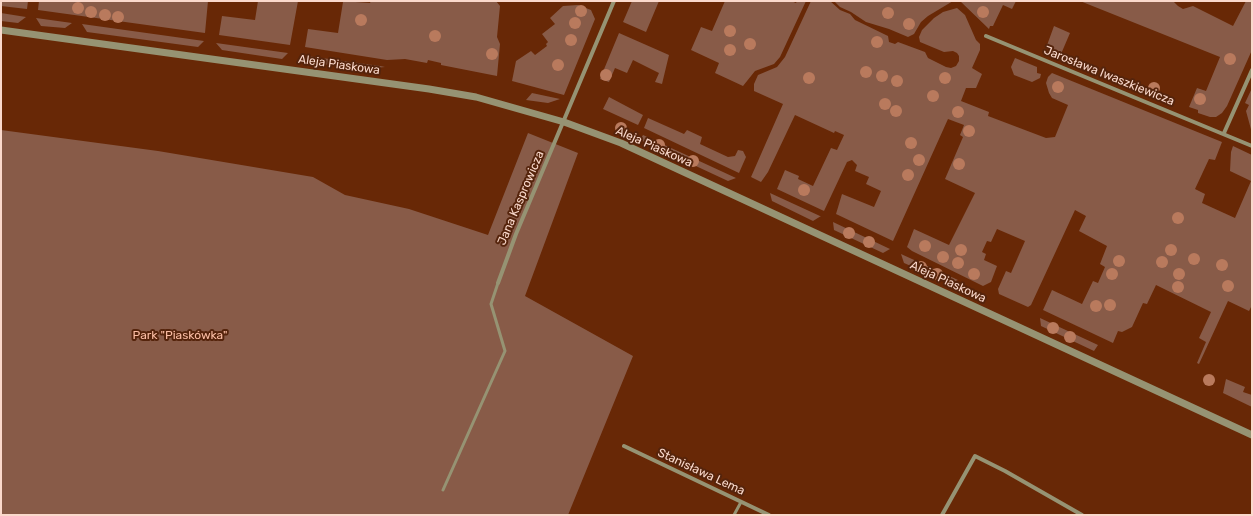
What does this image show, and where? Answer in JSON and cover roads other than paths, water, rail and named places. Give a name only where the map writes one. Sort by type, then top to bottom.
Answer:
[{"type":"street","name":"Jana Kasprowicza","points":[[498,283],[516,234],[614,1]]},
{"type":"street","name":"Aleja Piaskowa","points":[[1,30],[428,89],[483,99],[564,122],[621,143],[1252,434]]},
{"type":"street","name":"Jarosława Iwaszkiewicza","points":[[986,36],[1224,133],[1252,146]]},
{"type":"street","points":[[1224,133],[1252,70]]},
{"type":"street","name":"Stanisława Lema","points":[[624,446],[769,515]]},
{"type":"street","points":[[942,515],[975,456],[1005,471],[1082,515]]},
{"type":"lane","points":[[443,490],[505,351],[491,304],[498,283]]},
{"type":"lane","points":[[734,515],[741,502]]},
{"type":"park label","name":"Park \"Piaskówka\"","points":[[180,336]]}]
